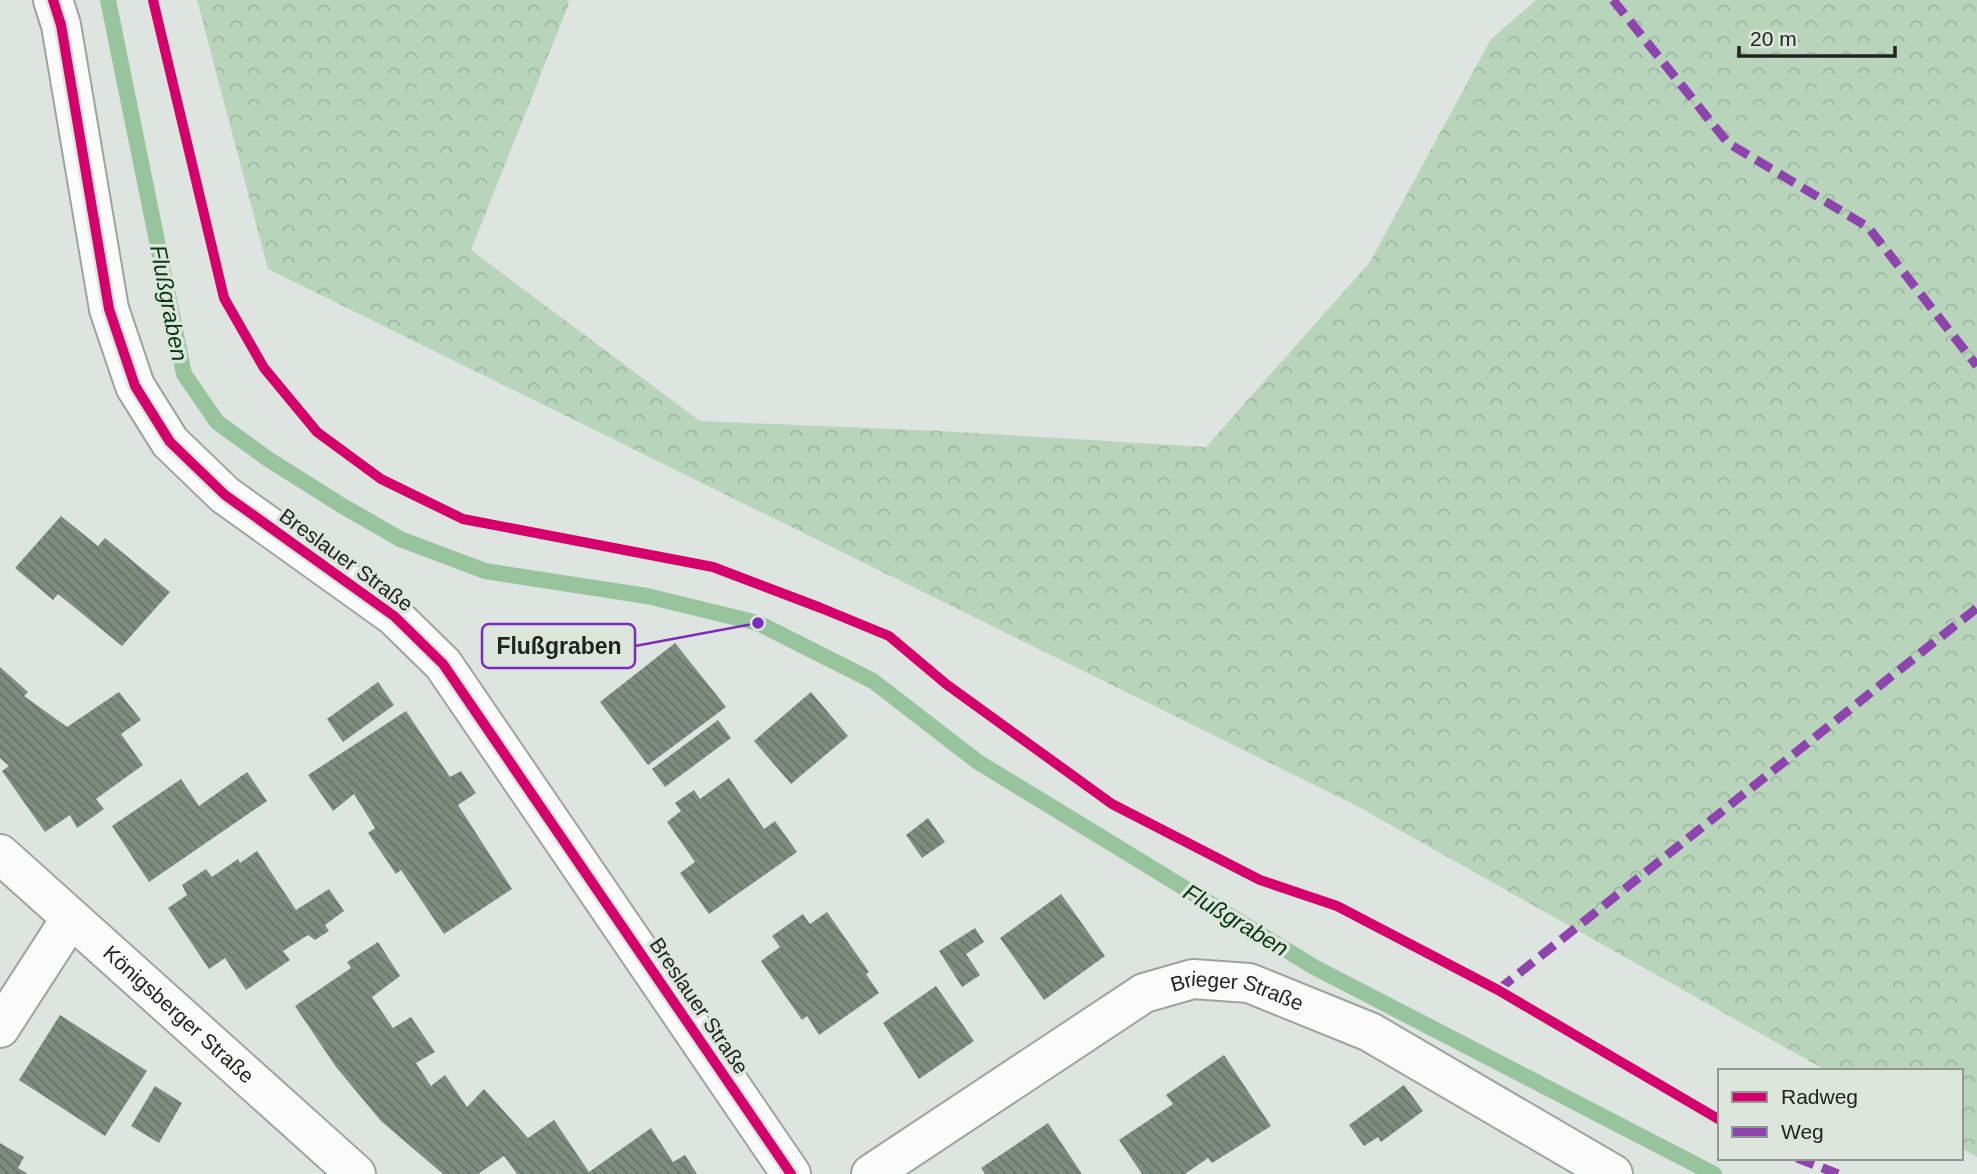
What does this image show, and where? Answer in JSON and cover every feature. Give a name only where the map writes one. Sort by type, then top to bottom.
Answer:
[{"type":"street","name":"Breslauer Straße","points":[[53,0],[61,25],[109,309],[135,386],[170,442],[225,495],[394,615],[443,664],[791,1174]]},
{"type":"street","name":"Königsberger Straße","points":[[0,854],[356,1174]]},
{"type":"street","points":[[0,1028],[71,918]]},
{"type":"street","name":"Brieger Straße","points":[[871,1174],[1144,993],[1193,979],[1249,984],[1370,1032],[1613,1174]]},
{"type":"green space","points":[[197,0],[569,0],[471,250],[700,421],[940,431],[1206,447],[1370,262],[1491,39],[1536,0],[1977,0],[1977,1157],[1963,1149],[1963,1069],[1823,1069],[1355,805],[268,269]]},
{"type":"building","points":[[61,516],[98,546],[105,538],[170,592],[122,646],[58,594],[53,600],[15,568]]},
{"type":"building","points":[[675,643],[726,707],[648,765],[600,702]]},
{"type":"building","points":[[0,667],[28,692],[24,696],[67,727],[119,692],[141,720],[121,734],[143,765],[96,799],[104,809],[77,828],[70,815],[45,832],[2,771],[9,766],[0,758]]},
{"type":"building","points":[[378,682],[394,705],[343,742],[327,719]]},
{"type":"building","points":[[811,692],[848,736],[791,784],[754,741]]},
{"type":"building","points":[[406,711],[450,777],[461,771],[476,793],[458,805],[512,889],[444,934],[401,870],[396,874],[368,833],[375,828],[354,794],[333,811],[308,775]]},
{"type":"building","points":[[718,720],[731,738],[665,787],[652,769]]},
{"type":"building","points":[[247,772],[267,801],[149,882],[112,826],[181,779],[199,806]]},
{"type":"building","points":[[729,778],[764,829],[775,821],[797,852],[709,914],[680,873],[695,862],[667,822],[681,811],[675,803],[694,790],[700,799]]},
{"type":"building","points":[[928,818],[945,842],[922,858],[906,835]]},
{"type":"building","points":[[257,851],[296,910],[329,889],[344,911],[325,925],[329,931],[315,940],[308,935],[283,951],[290,960],[246,990],[225,958],[209,969],[168,908],[187,895],[182,885],[206,869],[212,877],[238,859],[240,863]]},
{"type":"building","points":[[1061,894],[1105,956],[1044,1000],[1000,938]]},
{"type":"building","points":[[827,912],[869,972],[866,974],[879,993],[819,1035],[807,1016],[802,1020],[761,961],[780,947],[772,936],[803,914],[810,924]]},
{"type":"building","points":[[975,928],[984,942],[966,954],[980,975],[962,987],[939,951]]},
{"type":"building","points":[[378,942],[400,976],[372,997],[393,1028],[411,1017],[435,1052],[416,1063],[431,1086],[445,1075],[467,1107],[484,1089],[528,1138],[554,1120],[589,1172],[651,1128],[673,1162],[685,1155],[697,1174],[517,1174],[504,1156],[478,1174],[443,1174],[381,1121],[336,1067],[295,1006],[351,968],[347,962]]},
{"type":"building","points":[[936,986],[974,1041],[919,1079],[883,1023]]},
{"type":"building","points":[[60,1015],[147,1071],[105,1136],[19,1080]]},
{"type":"building","points":[[1224,1055],[1271,1126],[1212,1163],[1208,1158],[1185,1174],[1142,1174],[1119,1140],[1173,1104],[1166,1095]]},
{"type":"building","points":[[1404,1085],[1423,1111],[1381,1142],[1378,1137],[1364,1146],[1349,1125]]},
{"type":"building","points":[[155,1086],[182,1103],[159,1143],[131,1126]]},
{"type":"building","points":[[1048,1123],[1082,1174],[985,1174],[981,1168]]},
{"type":"building","points":[[0,1143],[24,1157],[18,1168],[28,1174],[0,1174]]},
{"type":"waterway","name":"Flußgraben","points":[[108,0],[184,374],[217,422],[268,459],[400,539],[485,571],[647,596],[758,623],[873,681],[978,762],[1314,967],[1714,1174]]},
{"type":"marked path","points":[[1613,0],[1728,143],[1868,227],[1977,366]]},
{"type":"marked path","points":[[1498,990],[1977,608]]},
{"type":"marked path","points":[[1802,1160],[1838,1174]]},
{"type":"cycle path","points":[[53,0],[61,25],[109,309],[135,386],[170,442],[225,495],[394,616],[443,664],[791,1174]]},
{"type":"cycle path","points":[[153,0],[224,298],[264,368],[317,432],[381,479],[463,519],[713,567],[889,636],[946,684],[1112,804],[1260,880],[1337,906],[1498,990],[1718,1119]]},
{"type":"place","name":"Flußgraben","points":[[758,623]]}]
